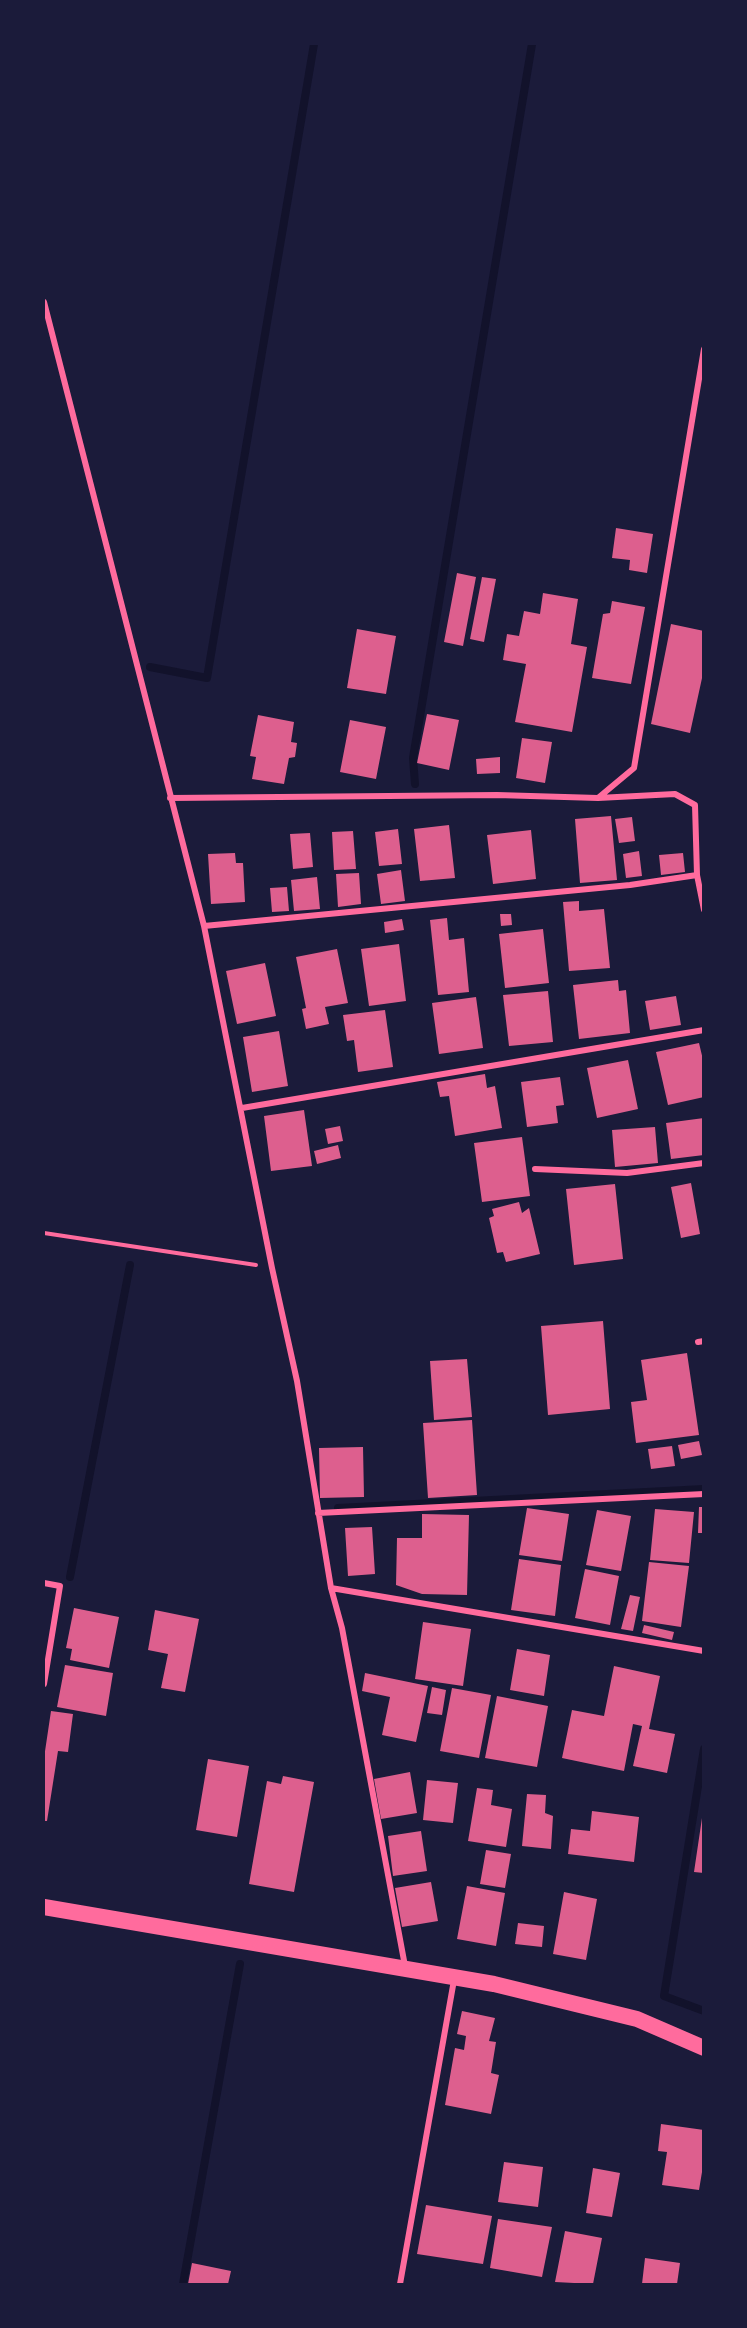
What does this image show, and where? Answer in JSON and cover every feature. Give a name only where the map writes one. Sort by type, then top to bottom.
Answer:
[{"type":"highway","points":[[44,1907],[454,1976],[572,2001],[637,2019],[704,2048]]},
{"type":"street","points":[[44,302],[204,926],[272,1268],[297,1381],[331,1588],[342,1628],[405,1968]]},
{"type":"street","points":[[598,798],[634,768],[704,349]]},
{"type":"street","points":[[170,798],[497,795],[598,798],[675,794],[695,805],[697,875],[704,910]]},
{"type":"street","points":[[204,926],[630,885],[697,875]]},
{"type":"street","points":[[242,1108],[704,1030]]},
{"type":"street","points":[[535,1169],[627,1173],[704,1163]]},
{"type":"street","points":[[318,1513],[704,1494]]},
{"type":"street","points":[[44,1582],[60,1586],[44,1684]]},
{"type":"street","points":[[331,1588],[704,1651]]},
{"type":"street","points":[[400,2284],[454,1976]]},
{"type":"path","points":[[44,1233],[272,1268]]},
{"type":"building","points":[[616,528],[653,534],[647,573],[629,570],[630,560],[612,558]]},
{"type":"building","points":[[457,573],[476,577],[463,646],[444,642]]},
{"type":"building","points":[[482,577],[496,579],[484,642],[470,639]]},
{"type":"building","points":[[543,593],[578,599],[571,644],[587,647],[572,732],[515,722],[526,664],[503,660],[507,634],[519,636],[524,611],[540,614]]},
{"type":"building","points":[[612,601],[645,607],[631,684],[592,678],[603,614],[610,613]]},
{"type":"building","points":[[671,624],[704,631],[704,669],[690,733],[651,724]]},
{"type":"building","points":[[357,629],[396,636],[386,694],[347,688]]},
{"type":"building","points":[[427,714],[459,720],[449,770],[417,763]]},
{"type":"building","points":[[258,715],[294,722],[291,742],[297,743],[295,757],[289,758],[284,784],[252,779],[256,757],[250,756]]},
{"type":"building","points":[[350,720],[386,727],[376,779],[340,772]]},
{"type":"building","points":[[522,738],[552,742],[545,783],[516,778]]},
{"type":"building","points":[[500,757],[500,773],[477,774],[476,759]]},
{"type":"building","points":[[611,816],[617,880],[580,883],[575,819]]},
{"type":"building","points":[[632,817],[635,841],[619,843],[615,819]]},
{"type":"building","points":[[449,825],[455,878],[420,881],[414,829]]},
{"type":"building","points":[[398,829],[402,864],[379,866],[375,832]]},
{"type":"building","points":[[531,830],[536,879],[493,884],[487,835]]},
{"type":"building","points":[[353,831],[356,869],[334,870],[332,832]]},
{"type":"building","points":[[310,833],[313,867],[293,869],[290,834]]},
{"type":"building","points":[[639,851],[642,876],[626,878],[623,854]]},
{"type":"building","points":[[235,853],[236,863],[243,863],[245,902],[211,904],[208,854]]},
{"type":"building","points":[[683,853],[685,872],[661,875],[659,855]]},
{"type":"building","points":[[401,870],[405,901],[381,904],[377,874]]},
{"type":"building","points":[[359,873],[361,904],[338,907],[336,874]]},
{"type":"building","points":[[317,877],[320,909],[294,911],[291,880]]},
{"type":"building","points":[[287,887],[289,911],[272,912],[270,888]]},
{"type":"building","points":[[579,901],[579,911],[604,909],[610,968],[569,971],[563,902]]},
{"type":"building","points":[[500,914],[511,914],[512,925],[501,926]]},
{"type":"building","points":[[447,918],[449,940],[464,938],[469,992],[438,995],[430,920]]},
{"type":"building","points":[[402,919],[404,930],[385,933],[384,922]]},
{"type":"building","points":[[543,929],[549,983],[505,988],[499,934]]},
{"type":"building","points":[[399,944],[406,1001],[369,1006],[361,949]]},
{"type":"building","points":[[337,949],[348,1003],[325,1007],[329,1024],[306,1029],[302,1009],[306,1008],[296,957]]},
{"type":"building","points":[[265,963],[276,1016],[237,1024],[226,971]]},
{"type":"building","points":[[618,980],[619,991],[626,990],[630,1033],[579,1039],[573,985]]},
{"type":"building","points":[[548,991],[553,1042],[509,1046],[503,995]]},
{"type":"building","points":[[676,996],[681,1025],[650,1030],[645,1001]]},
{"type":"building","points":[[476,997],[483,1048],[439,1054],[432,1003]]},
{"type":"building","points":[[385,1010],[393,1067],[358,1072],[354,1040],[347,1041],[343,1015]]},
{"type":"building","points":[[279,1031],[288,1086],[252,1092],[243,1037]]},
{"type":"building","points":[[699,1043],[704,1064],[704,1097],[668,1105],[656,1052]]},
{"type":"building","points":[[628,1060],[638,1109],[597,1118],[587,1068]]},
{"type":"building","points":[[485,1074],[487,1088],[495,1086],[502,1128],[455,1136],[449,1096],[440,1097],[437,1082]]},
{"type":"building","points":[[560,1077],[564,1105],[556,1106],[558,1123],[527,1127],[521,1082]]},
{"type":"building","points":[[304,1110],[312,1166],[271,1171],[264,1116]]},
{"type":"building","points":[[704,1118],[704,1155],[671,1159],[666,1123]]},
{"type":"building","points":[[340,1126],[343,1141],[328,1144],[325,1129]]},
{"type":"building","points":[[655,1127],[658,1163],[615,1167],[612,1130]]},
{"type":"building","points":[[522,1137],[530,1196],[482,1202],[474,1143]]},
{"type":"building","points":[[338,1145],[341,1158],[317,1164],[314,1151]]},
{"type":"building","points":[[691,1183],[700,1234],[681,1238],[671,1187]]},
{"type":"building","points":[[615,1184],[623,1259],[574,1265],[566,1189]]},
{"type":"building","points":[[519,1202],[522,1213],[529,1208],[540,1254],[506,1262],[503,1252],[497,1253],[489,1218],[494,1216],[492,1209]]},
{"type":"building","points":[[603,1321],[610,1409],[548,1415],[541,1326]]},
{"type":"building","points":[[687,1353],[699,1435],[636,1443],[631,1402],[647,1400],[641,1360]]},
{"type":"building","points":[[467,1359],[472,1417],[434,1420],[430,1361]]},
{"type":"building","points":[[472,1420],[477,1495],[428,1498],[423,1423]]},
{"type":"building","points":[[699,1441],[702,1455],[681,1459],[678,1445]]},
{"type":"building","points":[[672,1446],[675,1466],[651,1469],[648,1449]]},
{"type":"building","points":[[363,1447],[364,1497],[320,1498],[319,1448]]},
{"type":"building","points":[[699,1507],[704,1507],[704,1533],[698,1533]]},
{"type":"building","points":[[527,1508],[569,1514],[562,1561],[519,1555]]},
{"type":"building","points":[[655,1509],[694,1512],[689,1563],[650,1560]]},
{"type":"building","points":[[597,1510],[631,1516],[621,1571],[586,1565]]},
{"type":"building","points":[[422,1514],[469,1515],[467,1595],[422,1594],[396,1585],[397,1538],[422,1538]]},
{"type":"building","points":[[372,1527],[375,1574],[348,1576],[345,1528]]},
{"type":"building","points":[[519,1559],[561,1565],[555,1616],[511,1610]]},
{"type":"building","points":[[649,1562],[689,1566],[681,1627],[642,1621]]},
{"type":"building","points":[[585,1569],[619,1576],[610,1625],[575,1618]]},
{"type":"building","points":[[630,1595],[640,1597],[633,1631],[621,1629]]},
{"type":"building","points":[[74,1608],[119,1617],[109,1668],[70,1660],[72,1649],[66,1648]]},
{"type":"building","points":[[155,1610],[199,1619],[185,1692],[161,1688],[168,1654],[148,1650]]},
{"type":"building","points":[[423,1622],[471,1629],[463,1686],[415,1679]]},
{"type":"building","points":[[644,1625],[674,1632],[672,1640],[642,1633]]},
{"type":"building","points":[[517,1649],[550,1655],[544,1696],[510,1690]]},
{"type":"building","points":[[65,1665],[113,1673],[106,1716],[57,1707]]},
{"type":"building","points":[[614,1666],[660,1676],[649,1729],[675,1734],[667,1773],[633,1766],[642,1726],[633,1724],[624,1771],[562,1758],[572,1710],[604,1716]]},
{"type":"building","points":[[365,1673],[428,1686],[416,1742],[382,1735],[390,1697],[362,1691]]},
{"type":"building","points":[[432,1687],[446,1690],[442,1715],[427,1713]]},
{"type":"building","points":[[452,1688],[491,1695],[479,1758],[440,1751]]},
{"type":"building","points":[[497,1696],[548,1706],[537,1767],[485,1758]]},
{"type":"building","points":[[51,1711],[73,1714],[68,1752],[58,1751],[47,1821],[44,1821],[44,1758]]},
{"type":"building","points":[[208,1759],[249,1766],[237,1837],[196,1830]]},
{"type":"building","points":[[410,1772],[417,1813],[381,1819],[374,1779]]},
{"type":"building","points":[[283,1776],[314,1782],[294,1892],[249,1884],[267,1781],[281,1784]]},
{"type":"building","points":[[427,1780],[458,1783],[453,1823],[423,1820]]},
{"type":"building","points":[[477,1788],[493,1790],[491,1805],[512,1809],[506,1847],[468,1841]]},
{"type":"building","points":[[527,1794],[546,1795],[545,1813],[553,1816],[551,1849],[522,1846]]},
{"type":"building","points":[[592,1811],[639,1817],[634,1862],[568,1854],[571,1829],[590,1831]]},
{"type":"building","points":[[702,1818],[704,1819],[704,1873],[694,1872]]},
{"type":"building","points":[[421,1831],[427,1871],[393,1876],[388,1836]]},
{"type":"building","points":[[486,1850],[511,1854],[505,1888],[480,1884]]},
{"type":"building","points":[[431,1882],[438,1921],[402,1927],[395,1888]]},
{"type":"building","points":[[467,1886],[505,1893],[496,1946],[457,1939]]},
{"type":"building","points":[[564,1892],[597,1899],[586,1960],[553,1954]]},
{"type":"building","points":[[518,1923],[544,1926],[542,1947],[515,1944]]},
{"type":"building","points":[[462,2011],[495,2018],[489,2041],[496,2042],[491,2073],[499,2075],[491,2114],[445,2105],[455,2048],[464,2050],[466,2036],[457,2034]]},
{"type":"building","points":[[661,2124],[704,2130],[704,2160],[699,2190],[662,2185],[667,2152],[658,2151]]},
{"type":"building","points":[[504,2162],[543,2167],[538,2207],[498,2202]]},
{"type":"building","points":[[593,2168],[620,2173],[612,2217],[586,2213]]},
{"type":"building","points":[[426,2205],[492,2216],[483,2264],[417,2254]]},
{"type":"building","points":[[498,2219],[552,2227],[542,2277],[490,2268]]},
{"type":"building","points":[[565,2231],[602,2238],[593,2284],[555,2282]]},
{"type":"building","points":[[645,2258],[680,2263],[677,2284],[642,2284]]},
{"type":"building","points":[[192,2263],[231,2271],[228,2284],[188,2284]]},
{"type":"waterway","points":[[150,667],[207,678],[314,44]]},
{"type":"waterway","points":[[415,784],[413,758],[532,44]]},
{"type":"waterway","points":[[70,1577],[130,1265]]},
{"type":"waterway","points":[[338,1508],[704,1489]]},
{"type":"waterway","points":[[704,1749],[664,1996],[704,2011]]},
{"type":"waterway","points":[[183,2284],[240,1964]]}]
